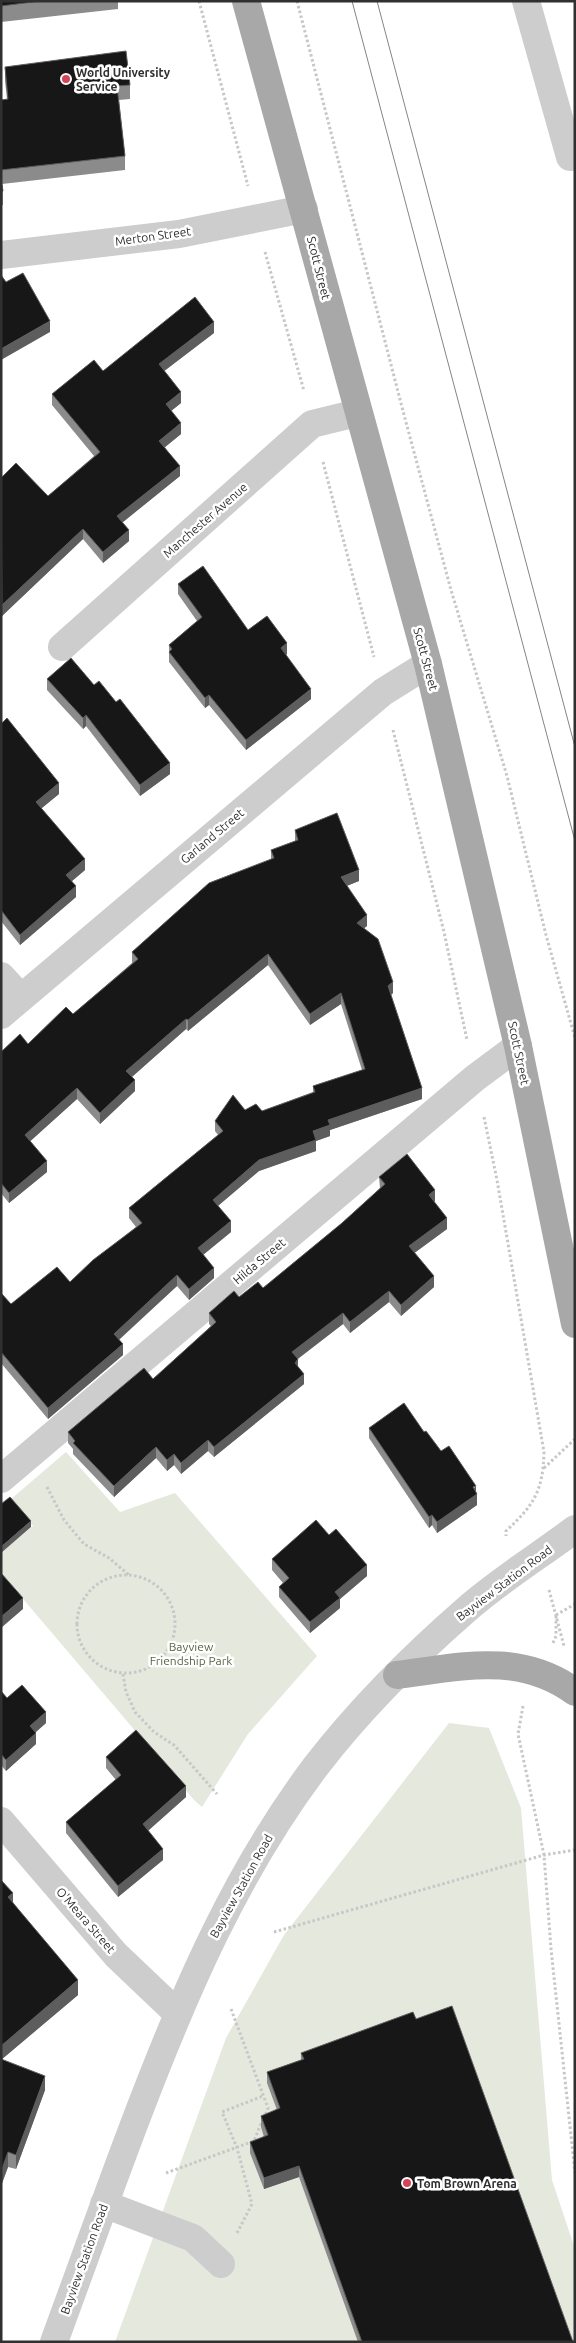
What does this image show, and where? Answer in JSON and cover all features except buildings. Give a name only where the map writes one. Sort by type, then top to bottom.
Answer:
[{"type":"main road","name":"Scott Street","points":[[246,1],[304,209],[357,413],[428,664],[518,1046],[575,1324]]},
{"type":"main road","points":[[397,1675],[487,1664],[510,1666],[533,1669],[564,1684],[575,1692]]},
{"type":"street","points":[[526,1],[570,157],[575,156]]},
{"type":"street","name":"Merton Street","points":[[1,255],[179,234],[304,209]]},
{"type":"street","name":"Manchester Avenue","points":[[62,646],[312,424],[357,413]]},
{"type":"street","name":"Garland Street","points":[[11,1007],[383,692],[428,664]]},
{"type":"street","points":[[1,976],[11,1007]]},
{"type":"street","name":"Hilda Street","points":[[1,1479],[475,1078],[518,1046]]},
{"type":"street","name":"Bayview Station Road","points":[[54,2342],[177,2013],[235,1893],[268,1834],[317,1766],[359,1715],[397,1675],[468,1608],[575,1530]]},
{"type":"street","name":"O'Meara Street","points":[[1,1821],[116,1955],[177,2013]]},
{"type":"street","points":[[104,2204],[193,2238],[220,2264]]},
{"type":"path","points":[[199,1],[247,179]]},
{"type":"path","points":[[297,1],[402,411],[451,590],[507,776],[546,935],[575,1038]]},
{"type":"path","points":[[264,248],[306,398]]},
{"type":"path","points":[[323,464],[376,663]]},
{"type":"path","points":[[395,741],[444,932],[467,1044]]},
{"type":"path","points":[[483,1115],[497,1180],[544,1452],[544,1468],[538,1492],[527,1511],[506,1531]]},
{"type":"path","points":[[544,1468],[575,1438]]},
{"type":"path","points":[[26,1458],[50,1492],[64,1520],[84,1544],[109,1558],[129,1575]]},
{"type":"path","points":[[129,1575],[145,1578],[160,1588],[171,1602],[176,1618],[175,1635],[168,1651],[156,1664],[141,1672],[123,1674],[107,1670],[92,1661],[82,1647],[77,1631],[78,1613],[85,1598],[96,1585],[112,1577],[129,1575]]},
{"type":"path","points":[[556,1615],[575,1604]]},
{"type":"path","points":[[123,1674],[126,1692],[135,1712],[154,1732],[174,1745],[217,1794]]},
{"type":"path","points":[[525,1698],[518,1734],[544,1855],[551,1949],[575,2173]]},
{"type":"path","points":[[274,1932],[544,1855],[575,1850]]},
{"type":"path","points":[[166,2173],[254,2141],[268,2108],[231,2008]]},
{"type":"path","points":[[220,2264],[252,2204],[237,2148],[222,2112],[263,2096]]},
{"type":"green space","name":"Bayview Friendship Park","points":[[66,1452],[120,1512],[175,1493],[317,1656],[248,1734],[202,1807],[194,1800],[1,1573],[1,1552],[33,1526],[11,1499]]},
{"type":"green space","name":"Tom Brown Arena","points":[[449,1723],[489,1728],[521,1808],[552,2180],[575,2249],[575,2342],[115,2342],[226,2038],[284,1935]]},
{"type":"tram line","points":[[352,1],[575,841]]},
{"type":"tram line","points":[[377,1],[575,747]]},
{"type":"place","name":"World University Service","points":[[66,79]]},
{"type":"place","name":"Tom Brown Arena","points":[[407,2183]]}]
